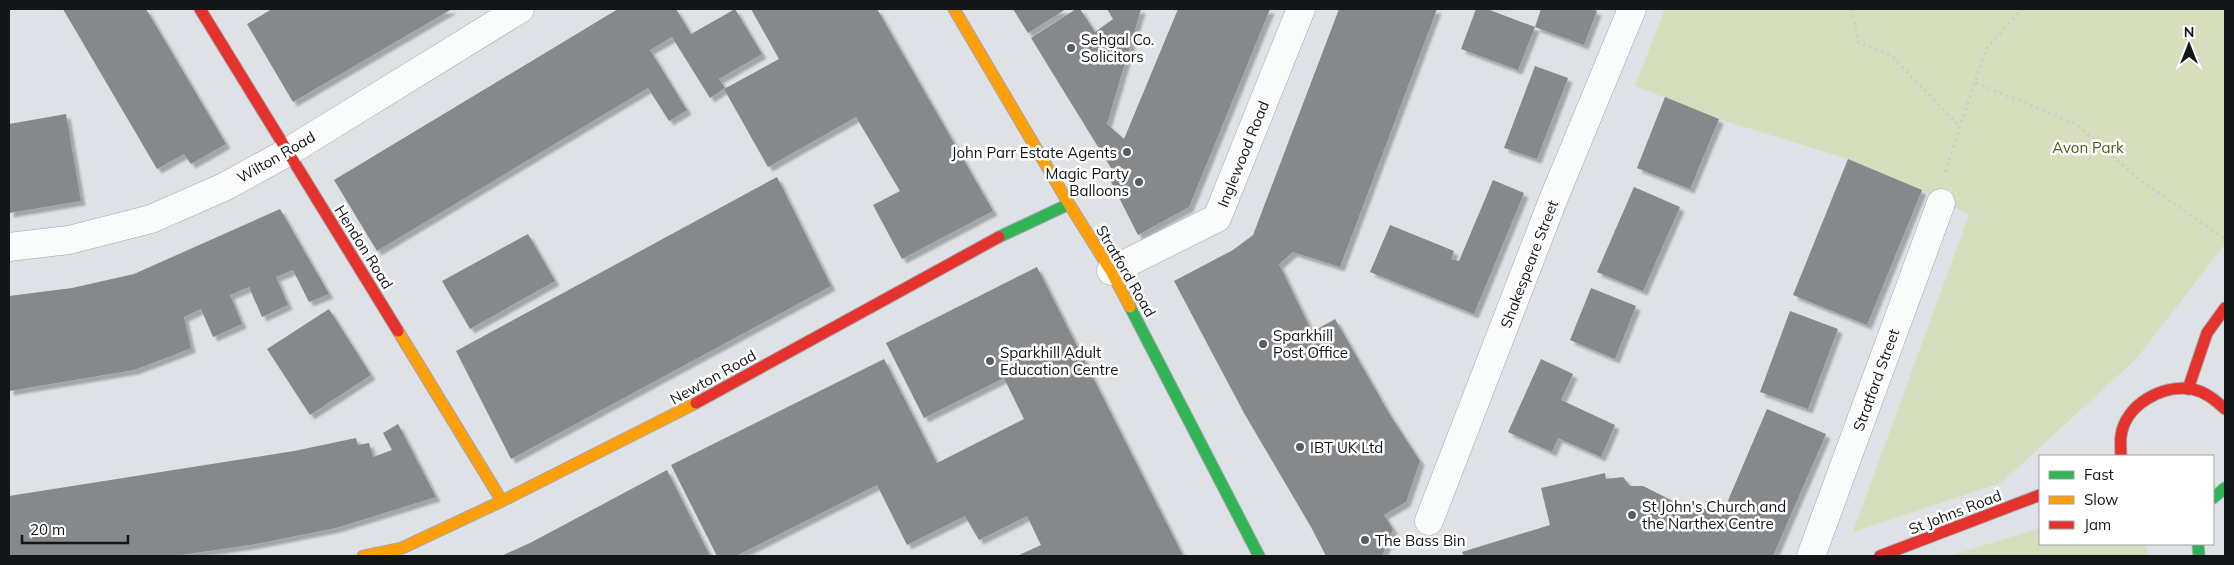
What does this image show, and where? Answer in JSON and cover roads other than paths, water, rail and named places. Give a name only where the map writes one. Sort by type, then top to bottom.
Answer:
[{"type":"main road","name":"Hendon Road","points":[[200,9],[502,501]]},
{"type":"main road","name":"Stratford Road","points":[[954,9],[1069,204],[1111,271],[1259,556]]},
{"type":"main road","name":"Newton Road","points":[[363,556],[402,548],[502,501],[675,415],[1005,234],[1069,204]]},
{"type":"main road","points":[[2188,388],[2207,333],[2225,308]]},
{"type":"main road","points":[[2121,455],[2122,430],[2132,411],[2148,397],[2167,389],[2188,388],[2206,394],[2225,409]]},
{"type":"main road","points":[[2214,497],[2225,488]]},
{"type":"main road","name":"St Johns Road","points":[[1880,556],[2039,495]]},
{"type":"street","name":"Wilton Road","points":[[9,247],[69,240],[151,219],[224,187],[288,152],[520,9]]},
{"type":"street","name":"Inglewood Road","points":[[1111,271],[1217,218],[1301,9]]},
{"type":"street","name":"Shakespeare Street","points":[[1429,521],[1553,200],[1632,9]]},
{"type":"street","name":"Stratford Street","points":[[1811,556],[1941,203]]},
{"type":"place","name":"Sehgal Co. Solicitors","points":[[1071,48]]},
{"type":"place","name":"John Parr Estate Agents","points":[[1127,152]]},
{"type":"place","name":"Magic Party Balloons","points":[[1139,182]]},
{"type":"place","name":"Sparkhill Post Office","points":[[1263,344]]},
{"type":"place","name":"Sparkhill Adult Education Centre","points":[[990,361]]},
{"type":"place","name":"IBT UK Ltd","points":[[1300,447]]},
{"type":"place","name":"St John's Church and the Narthex Centre","points":[[1632,515]]},
{"type":"place","name":"The Bass Bin","points":[[1365,540]]},
{"type":"park label","name":"Avon Park","points":[[2088,147]]}]
